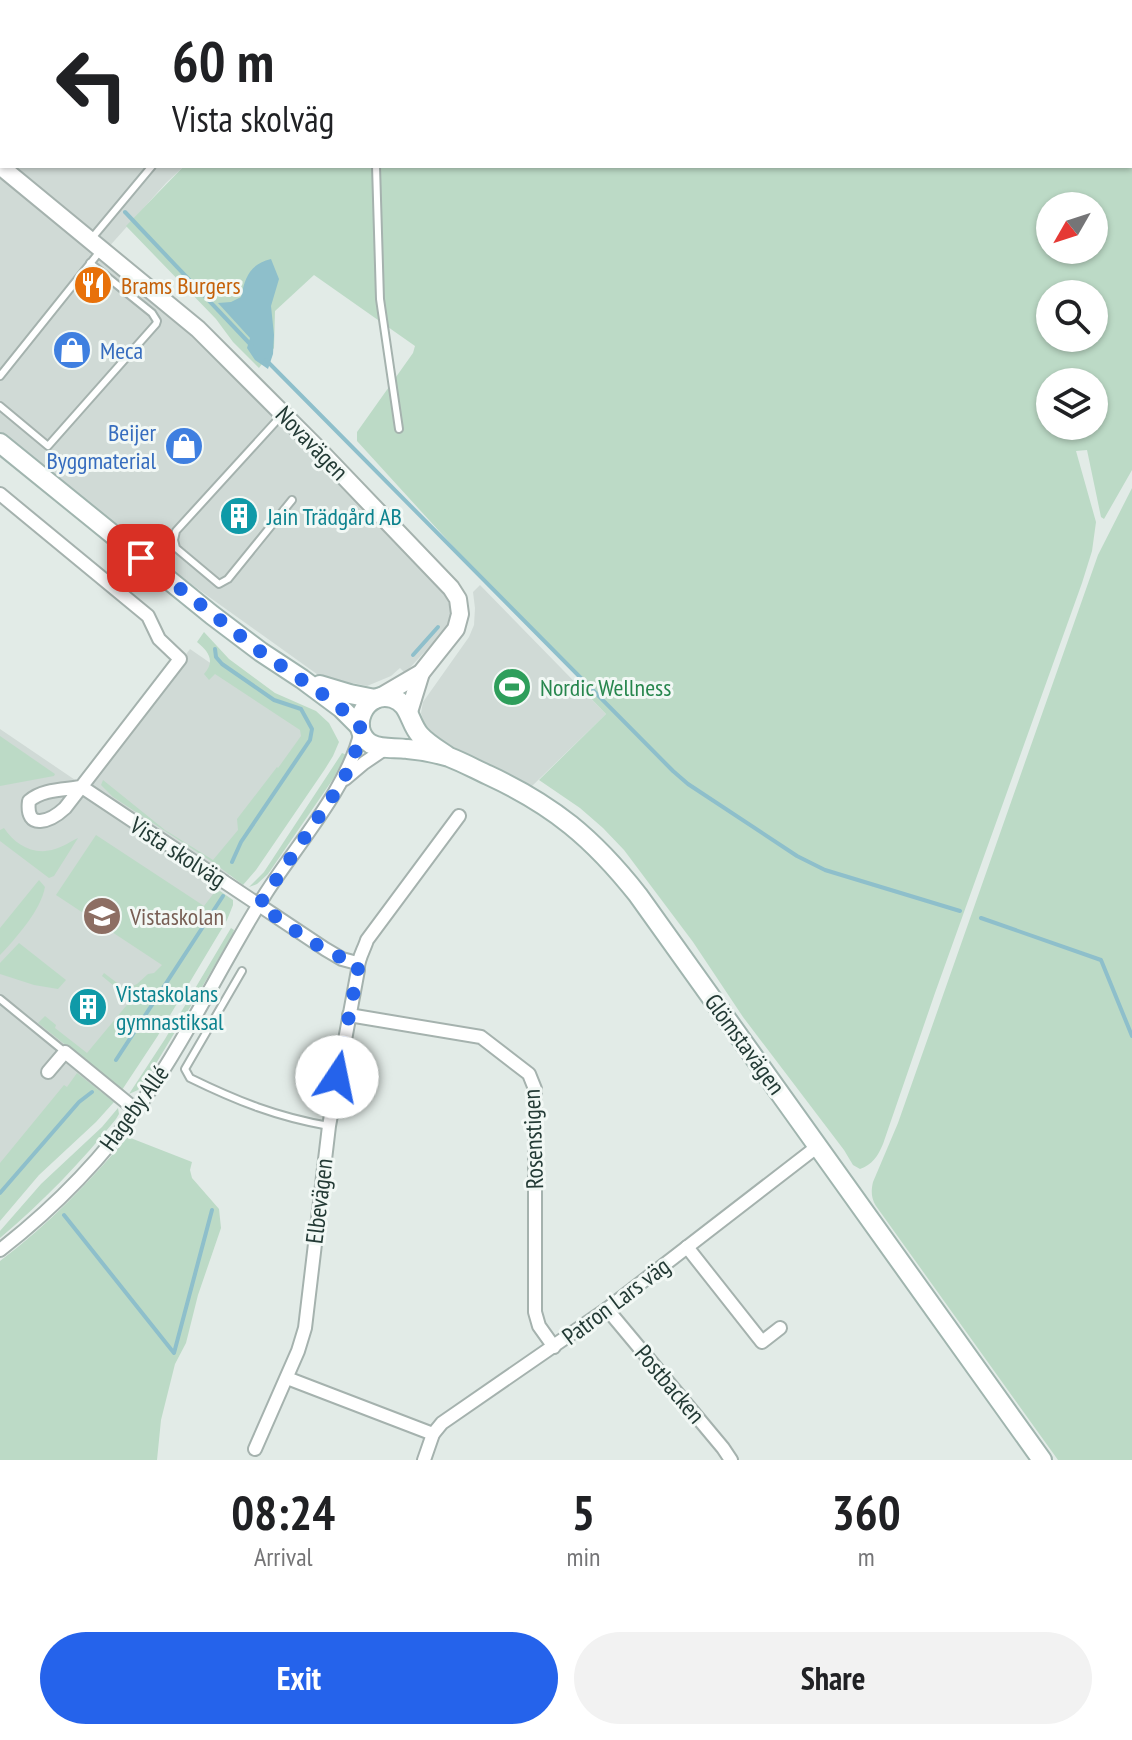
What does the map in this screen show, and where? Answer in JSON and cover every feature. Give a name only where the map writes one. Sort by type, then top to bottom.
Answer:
[{"type":"main road","name":"Glömstavägen","points":[[0,443],[212,615],[341,708],[371,744],[449,757]]},
{"type":"main road","name":"Glömstavägen","points":[[302,679],[350,694],[397,700],[426,741],[449,757],[539,802],[567,821],[606,856],[638,895],[1042,1460]]},
{"type":"main road","points":[[361,729],[362,713],[367,704],[378,698]]},
{"type":"main road","points":[[389,748],[405,738],[410,718]]},
{"type":"main road","name":"Glömstavägen","points":[[989,1387],[1033,1460]]},
{"type":"street","name":"Novavägen","points":[[2,168],[93,251],[198,329],[443,578],[458,599],[460,614],[456,629],[421,673],[378,698]]},
{"type":"street","name":"Vista skolväg","points":[[0,494],[148,616],[159,639],[180,659],[81,787],[325,949],[357,963]]},
{"type":"street","name":"Novavägen","points":[[410,718],[421,673]]},
{"type":"street","name":"Hageby Allé","points":[[0,1250],[67,1191],[136,1110],[259,905],[343,781],[361,729]]},
{"type":"street","name":"Hageby Allé","points":[[343,781],[389,748]]},
{"type":"street","name":"Elbevägen","points":[[255,1449],[287,1378],[305,1328],[329,1126],[357,963],[367,940],[459,816]]},
{"type":"street","name":"Rosenstigen","points":[[349,1015],[481,1037],[532,1078],[535,1089],[535,1312],[539,1326],[554,1347]]},
{"type":"street","points":[[48,1072],[65,1052],[136,1110]]},
{"type":"street","name":"Patron Lars väg","points":[[433,1434],[453,1415],[607,1309],[818,1146]]},
{"type":"street","points":[[687,1247],[762,1342],[780,1328]]},
{"type":"street","name":"Postbacken","points":[[607,1309],[731,1460]]},
{"type":"street","points":[[287,1378],[433,1434],[424,1460]]},
{"type":"lane","points":[[0,376],[151,168]]},
{"type":"lane","points":[[376,168],[380,299],[399,429]]},
{"type":"lane","points":[[0,406],[48,446],[156,324],[152,313],[93,251]]},
{"type":"lane","points":[[283,414],[176,531],[176,548],[219,584],[228,579],[292,500]]},
{"type":"lane","points":[[242,971],[185,1069],[187,1074],[255,1108],[329,1126]]},
{"type":"lane","points":[[0,999],[65,1052]]},
{"type":"shaded area","points":[[0,168],[182,168],[98,259],[186,330],[445,591],[451,617],[445,630],[405,673],[400,668],[391,676],[367,686],[353,683],[349,688],[328,682],[184,579],[0,432]]},
{"type":"shaded area","points":[[480,585],[606,714],[531,787],[451,747],[424,723],[421,713],[423,702],[469,637],[474,625],[473,592]]},
{"type":"shaded area","name":"Vistaskolan","points":[[190,649],[316,736],[91,1097],[0,1189],[0,729],[84,786]]},
{"type":"green space","points":[[182,168],[1132,168],[1132,470],[1104,519],[1101,517],[1087,450],[1076,451],[1096,522],[1092,551],[883,1144],[874,1160],[860,1169],[853,1165],[624,850],[580,808],[539,780],[606,714],[580,687],[578,674],[481,577],[357,441],[357,432],[415,346],[314,275],[275,311],[274,348],[259,368],[126,226]]},
{"type":"green space","points":[[1132,488],[1132,1460],[1058,1460],[876,1206],[872,1188],[898,1123],[1098,555]]},
{"type":"green space","points":[[204,632],[229,659],[275,693],[316,711],[329,723],[339,742],[325,769],[243,885],[113,797],[101,785],[103,780],[165,830],[213,860],[238,830],[237,819],[301,736],[300,730],[215,674],[209,680],[204,674],[210,665],[209,656],[197,642]]},
{"type":"green space","points":[[0,736],[55,774],[54,776],[0,786]]},
{"type":"green space","points":[[342,753],[347,755],[342,766],[268,874],[249,887],[264,872]]},
{"type":"green space","points":[[4,828],[19,844],[40,851],[58,848],[78,838],[54,876],[49,878],[0,841],[0,830]]},
{"type":"green space","points":[[96,835],[204,906],[214,893],[220,891],[233,900],[227,920],[122,1090],[38,1023],[45,1016],[87,1053],[131,1000],[102,976],[104,973],[125,989],[162,965],[56,895]]},
{"type":"green space","points":[[39,880],[45,887],[39,905],[0,955],[0,928]]},
{"type":"green space","points":[[231,928],[233,934],[202,987],[204,989],[149,1075],[138,1090],[129,1094],[165,1039]]},
{"type":"green space","points":[[19,943],[66,980],[58,989],[0,974],[0,963]]},
{"type":"green space","points":[[77,1073],[114,1102],[39,1175],[0,1221],[0,1163]]},
{"type":"green space","points":[[118,1108],[116,1119],[75,1166],[0,1238],[0,1231],[41,1184]]},
{"type":"green space","points":[[128,1137],[192,1162],[192,1178],[219,1209],[221,1228],[198,1295],[186,1343],[175,1364],[161,1420],[157,1460],[0,1460],[0,1261],[67,1202]]},
{"type":"water","points":[[271,259],[279,279],[271,306],[274,335],[268,369],[255,360],[247,348],[250,338],[218,303],[241,297],[250,272],[258,264]]},
{"type":"waterway","points":[[125,212],[251,345]]},
{"type":"waterway","points":[[266,360],[688,784],[797,856],[825,870],[960,911]]},
{"type":"waterway","points":[[413,655],[438,627]]},
{"type":"waterway","points":[[215,649],[216,657],[222,664],[274,700],[301,709],[312,729],[310,740],[241,842],[232,862]]},
{"type":"waterway","points":[[116,1060],[223,896]]},
{"type":"waterway","points":[[981,918],[1101,960],[1132,1036]]},
{"type":"waterway","points":[[0,1193],[79,1102],[92,1092]]},
{"type":"waterway","points":[[64,1215],[174,1353],[212,1210]]},
{"type":"place","name":"Brams Burgers","points":[[93,285]]},
{"type":"place","name":"Meca","points":[[72,350]]},
{"type":"place","name":"Beijer Byggmaterial","points":[[184,446]]},
{"type":"place","name":"Jain Trädgård AB","points":[[239,516]]},
{"type":"place","name":"Nordic Wellness","points":[[512,687]]},
{"type":"place","name":"Vistaskolan","points":[[102,916]]},
{"type":"place","name":"Vistaskolans gymnastiksal","points":[[88,1007]]},
{"type":"route","points":[[141,558],[261,652],[331,700],[360,727],[358,745],[343,781],[259,905],[325,949],[357,963],[337,1077]]}]
